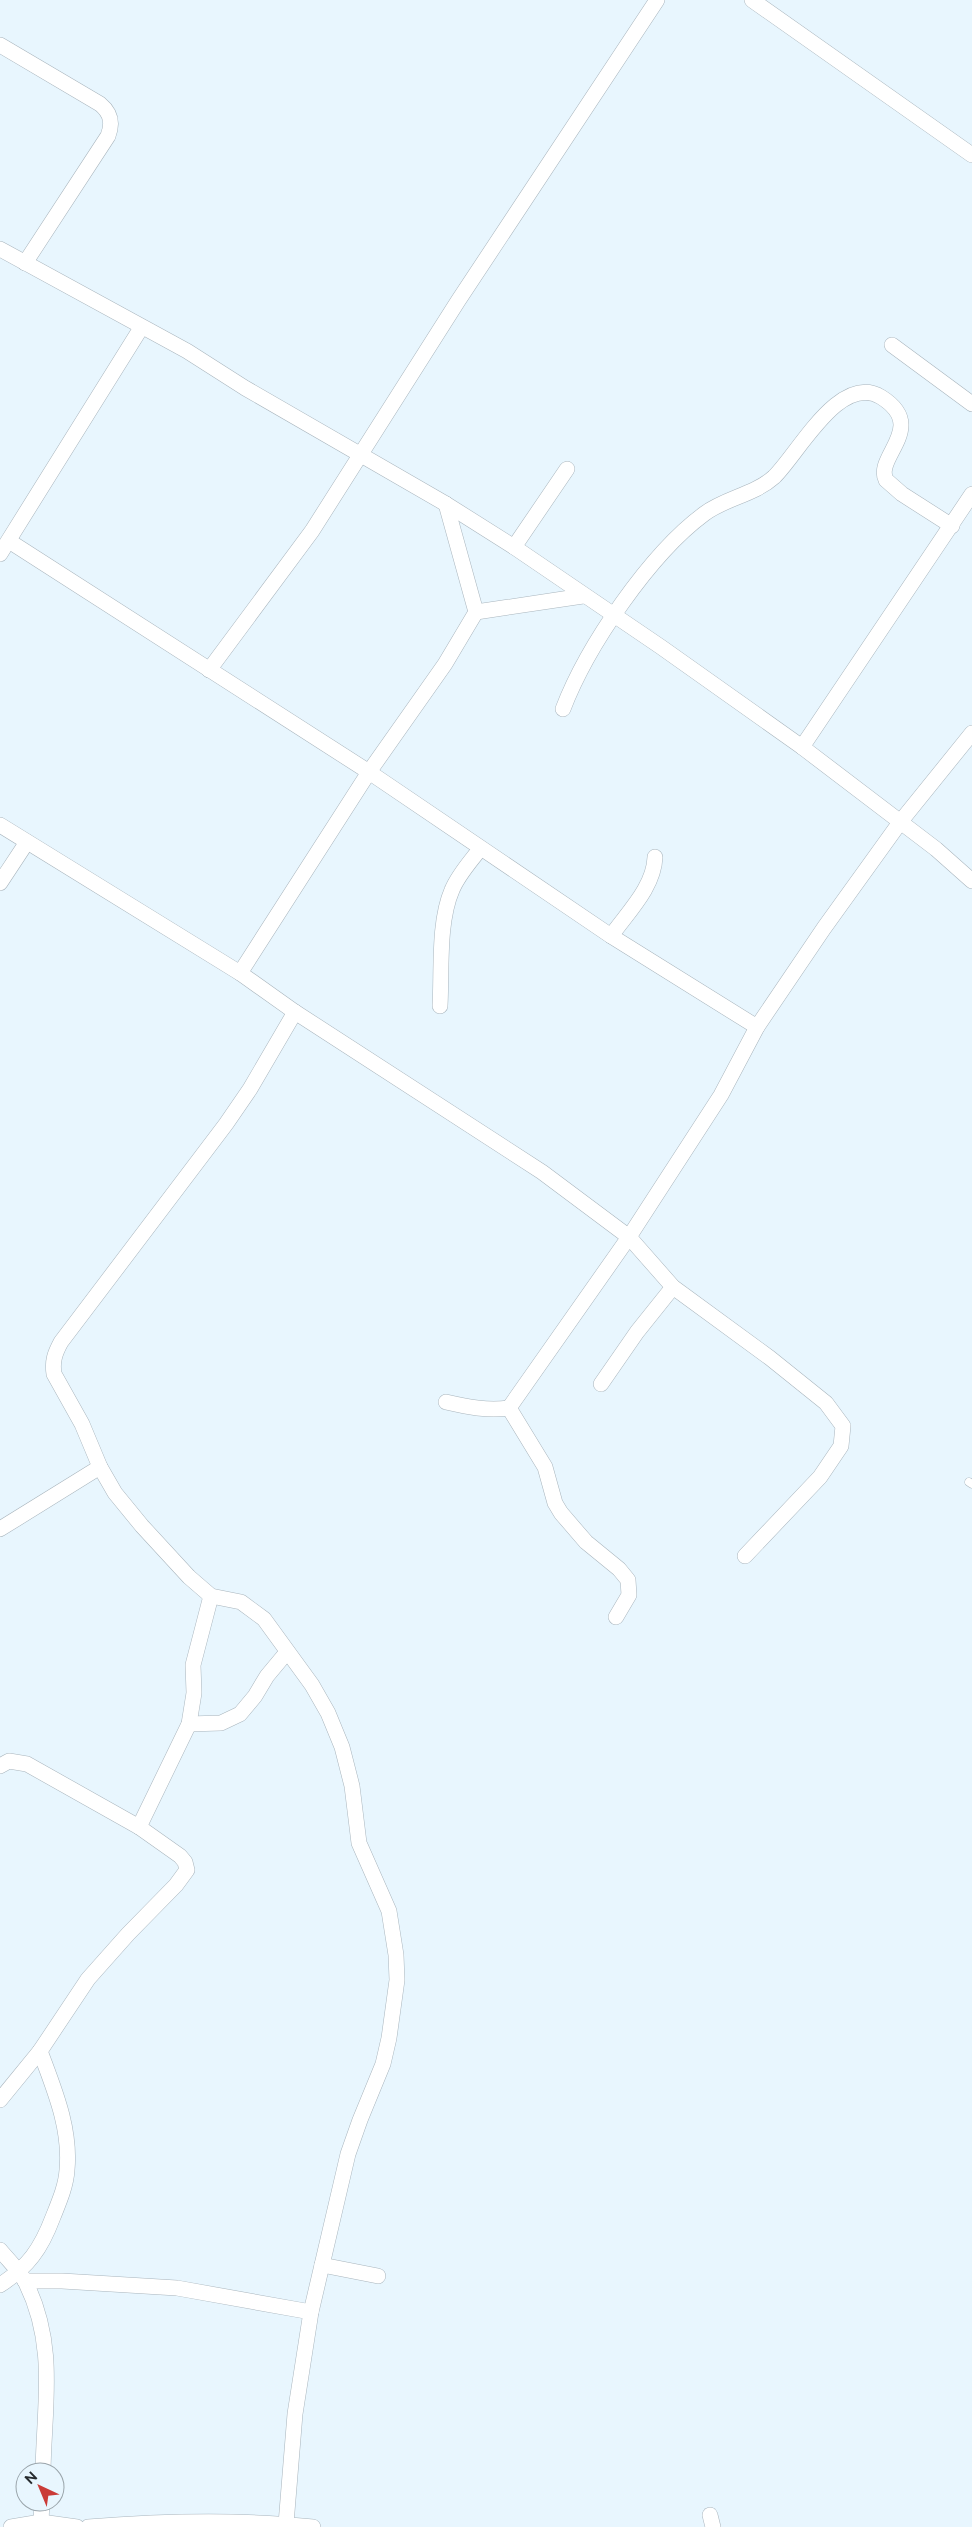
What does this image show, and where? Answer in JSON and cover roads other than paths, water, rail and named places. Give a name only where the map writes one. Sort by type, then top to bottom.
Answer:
[{"type":"street","points":[[209,670],[282,575],[363,455],[458,301],[657,0]]},
{"type":"street","points":[[752,0],[972,155]]},
{"type":"street","points":[[0,46],[100,104],[108,112],[111,119],[108,136],[25,263]]},
{"type":"street","points":[[0,249],[141,328],[187,351],[245,388],[446,504],[514,547],[802,747],[901,821],[972,881]]},
{"type":"street","points":[[0,554],[141,328]]},
{"type":"street","points":[[892,345],[972,404]]},
{"type":"street","points":[[563,709],[580,671],[615,616],[652,564],[704,513],[773,477],[830,410],[855,393],[873,394],[882,398],[896,410],[900,433],[884,469],[886,480],[902,494],[952,526]]},
{"type":"street","points":[[514,547],[567,469]]},
{"type":"street","points":[[802,747],[972,494]]},
{"type":"street","points":[[240,973],[369,772],[445,664],[476,612],[446,504]]},
{"type":"street","points":[[9,541],[369,772],[480,849],[612,936],[757,1027]]},
{"type":"street","points":[[476,612],[583,596]]},
{"type":"street","points":[[446,1402],[475,1409],[494,1410],[509,1408],[629,1237],[721,1094],[757,1027],[824,928],[901,821],[972,732]]},
{"type":"street","points":[[0,825],[240,973],[295,1012],[542,1172],[629,1237],[672,1288],[770,1358],[826,1403],[843,1426],[841,1446],[820,1477],[745,1556]]},
{"type":"street","points":[[0,883],[27,842]]},
{"type":"street","points":[[440,1006],[445,918],[452,891],[461,874],[480,849]]},
{"type":"street","points":[[612,936],[649,882],[654,870],[655,857]]},
{"type":"street","points":[[286,2524],[295,2414],[311,2312],[348,2154],[383,2064],[394,2007],[397,1980],[396,1955],[389,1910],[359,1843],[352,1786],[342,1747],[328,1713],[312,1685],[264,1619],[240,1602],[211,1596],[189,1577],[142,1526],[115,1493],[100,1467],[82,1424],[54,1374],[56,1352],[144,1231],[226,1124],[250,1089],[295,1012]]},
{"type":"street","points":[[601,1384],[637,1332],[672,1288]]},
{"type":"street","points":[[509,1408],[545,1467],[555,1504],[561,1513],[586,1542],[619,1569],[628,1580],[629,1595],[616,1617]]},
{"type":"street","points":[[0,1530],[100,1467]]},
{"type":"street","points":[[139,1828],[189,1724],[194,1693],[193,1665],[211,1596]]},
{"type":"street","points":[[189,1724],[221,1723],[240,1714],[255,1696],[266,1676],[287,1652]]},
{"type":"street","points":[[0,1766],[9,1761],[27,1764],[139,1828],[183,1859],[187,1866],[186,1873],[88,1979],[40,2051],[0,2100]]},
{"type":"street","points":[[22,2277],[41,2244],[61,2196],[67,2171],[66,2138],[59,2103],[40,2051]]},
{"type":"street","points":[[0,2250],[22,2277],[43,2330],[48,2363],[43,2462]]},
{"type":"street","points":[[322,2264],[378,2276]]},
{"type":"street","points":[[0,2285],[22,2277],[177,2288],[311,2312]]},
{"type":"street","points":[[41,2522],[42,2512]]},
{"type":"street","points":[[11,2527],[41,2522],[76,2527]]},
{"type":"street","points":[[88,2527],[149,2522],[286,2524],[314,2527]]}]
